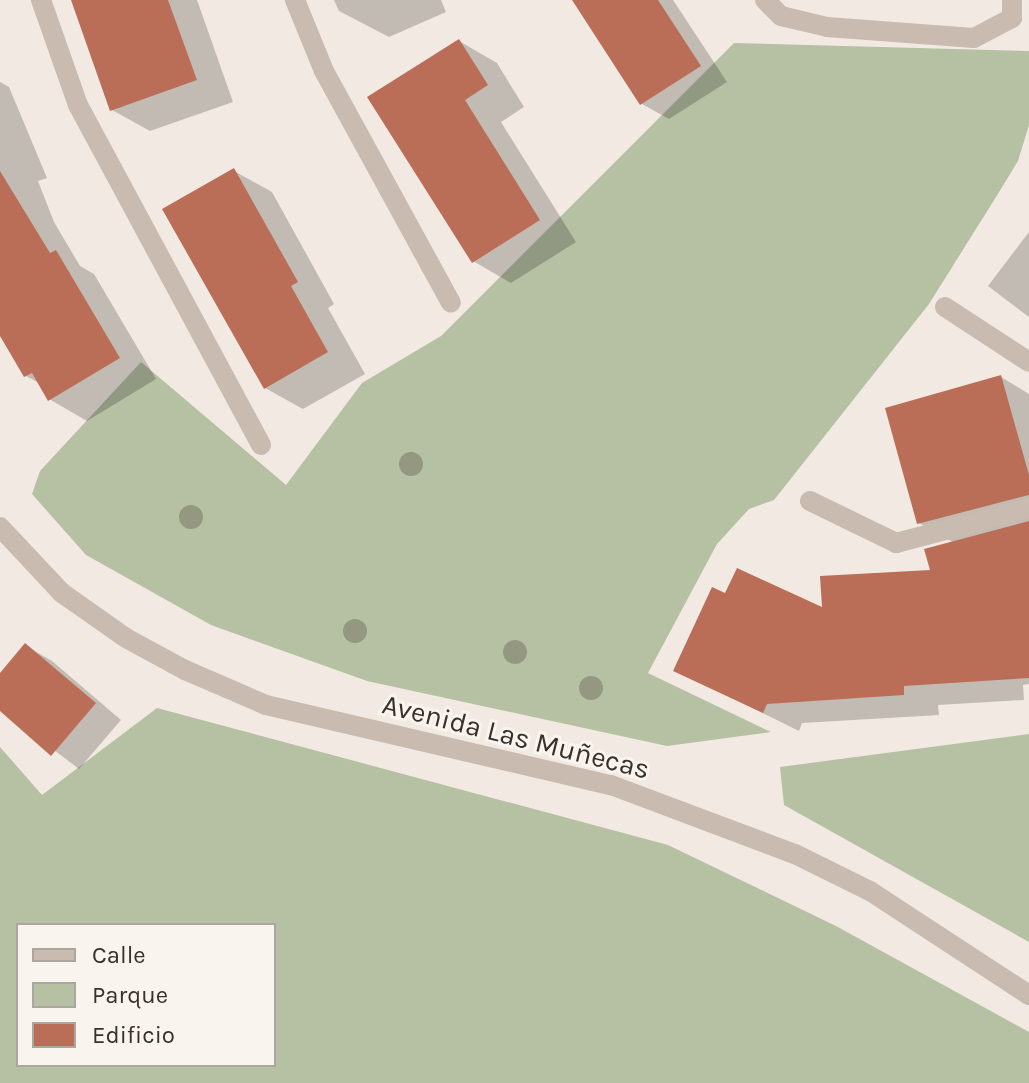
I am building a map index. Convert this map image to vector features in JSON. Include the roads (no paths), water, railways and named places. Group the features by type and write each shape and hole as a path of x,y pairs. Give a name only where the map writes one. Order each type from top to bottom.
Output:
{"street":[{"path":"41,0 78,105 261,445"},
{"path":"295,0 324,71 451,303"},
{"path":"765,0 781,16 827,27 974,38 1012,18 1012,0"},
{"path":"945,307 1029,362"},
{"path":"810,501 896,543 1029,508"},
{"name":"Avenida Las Muñecas","path":"0,527 62,593 126,638 185,670 266,705 611,785 781,849 870,891 1029,995"}]}
